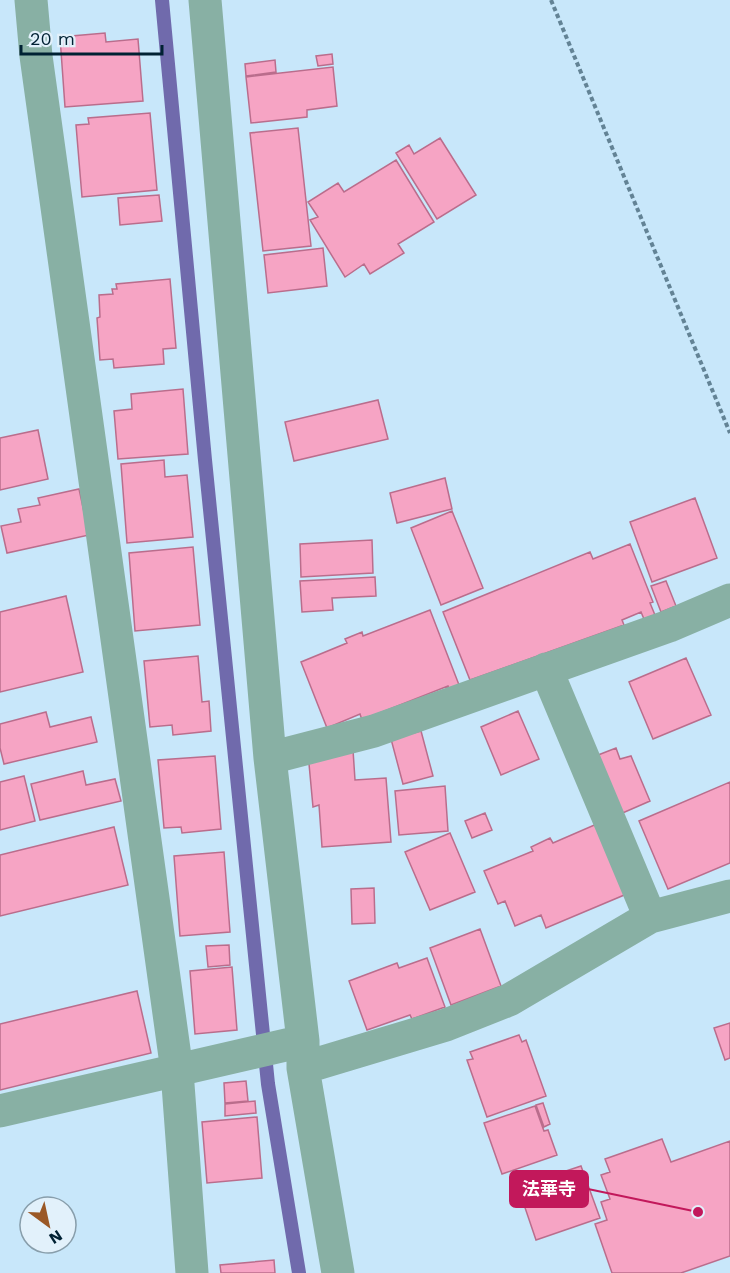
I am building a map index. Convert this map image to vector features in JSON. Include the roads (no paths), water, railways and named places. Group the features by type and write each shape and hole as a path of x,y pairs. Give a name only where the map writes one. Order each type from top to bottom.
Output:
{"street":[{"path":"31,0 36,56 177,1071 192,1273"},
{"path":"205,0 297,1051 338,1273"},
{"path":"270,758 374,731 669,626 730,600"},
{"path":"546,669 650,917"},
{"path":"0,1111 244,1054 297,1051 446,1025 509,1000 650,917 730,896"}],"waterway":[{"path":"162,0 205,460 268,1084 299,1273"}],"place":[{"name":"法華寺","path":"698,1212"}]}
